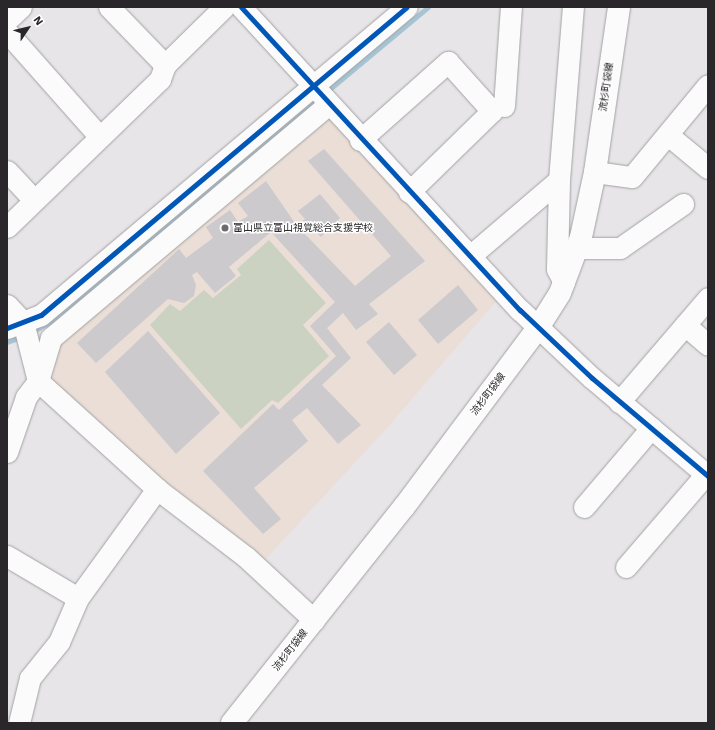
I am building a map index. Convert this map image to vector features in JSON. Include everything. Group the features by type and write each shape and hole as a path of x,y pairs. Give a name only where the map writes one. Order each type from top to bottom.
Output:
{"main road":[{"name":"流杉町袋線","path":"232,723 314,620 538,328 564,282 576,248 595,172 619,7"}],"street":[{"path":"7,20 21,7"},
{"path":"109,7 165,66"},
{"path":"7,227 160,79 165,66 224,7"},
{"path":"241,7 360,140 538,328 619,402 707,475 626,567"},
{"path":"504,106 511,7"},
{"path":"564,282 557,269 559,180 573,7"},
{"path":"15,325 41,315 313,86 395,11"},
{"path":"7,32 100,136"},
{"path":"360,140 448,62 492,111 409,192"},
{"path":"595,172 632,177 708,85"},
{"path":"7,452 26,397 38,381 51,338 328,105"},
{"path":"668,135 708,168"},
{"path":"7,171 34,200"},
{"path":"470,256 559,180"},
{"path":"576,248 620,248 683,204"},
{"path":"619,402 708,298"},
{"path":"7,305 38,381 156,489 246,558 314,620"},
{"path":"685,325 708,345"},
{"path":"584,507 652,428"},
{"path":"19,723 30,678 59,642 78,598 156,489"},
{"path":"7,556 78,598"}],"shaded area":[{"path":"325,115 498,299 387,428 262,563 51,385 59,339"}],"green space":[{"path":"269,240 326,303 303,325 329,356 278,403 272,400 241,429 150,325 170,304 180,311 204,290 213,298 241,275 237,269"}],"building":[{"path":"324,149 425,261 369,304 378,314 356,330 343,313 327,328 351,358 322,385 361,425 338,444 307,408 292,420 308,441 254,488 281,519 263,534 203,471 273,404 279,410 336,356 310,326 335,302 271,232 229,267 236,276 215,293 197,272 192,275 196,285 194,296 184,303 168,299 96,363 77,343 179,249 186,258 213,238 206,227 230,210 238,222 248,216 238,203 266,181 297,226 305,219 298,211 320,194 340,218 321,237 312,228 304,233 355,286 391,256 308,161"},
{"path":"458,285 478,310 438,344 418,320"},
{"path":"389,322 417,355 394,375 366,342"},
{"path":"148,331 220,413 176,454 105,372"}],"waterway":[{"path":"326,92 428,7"},
{"path":"30,333 60,316 319,99"},
{"path":"7,342 21,337"}],"cycle path":[{"path":"241,7 520,310 592,378 708,476"},
{"path":"7,328 41,315 407,7"}],"place":[{"name":"富山県立富山視覚総合支援学校","path":"225,228"}]}
